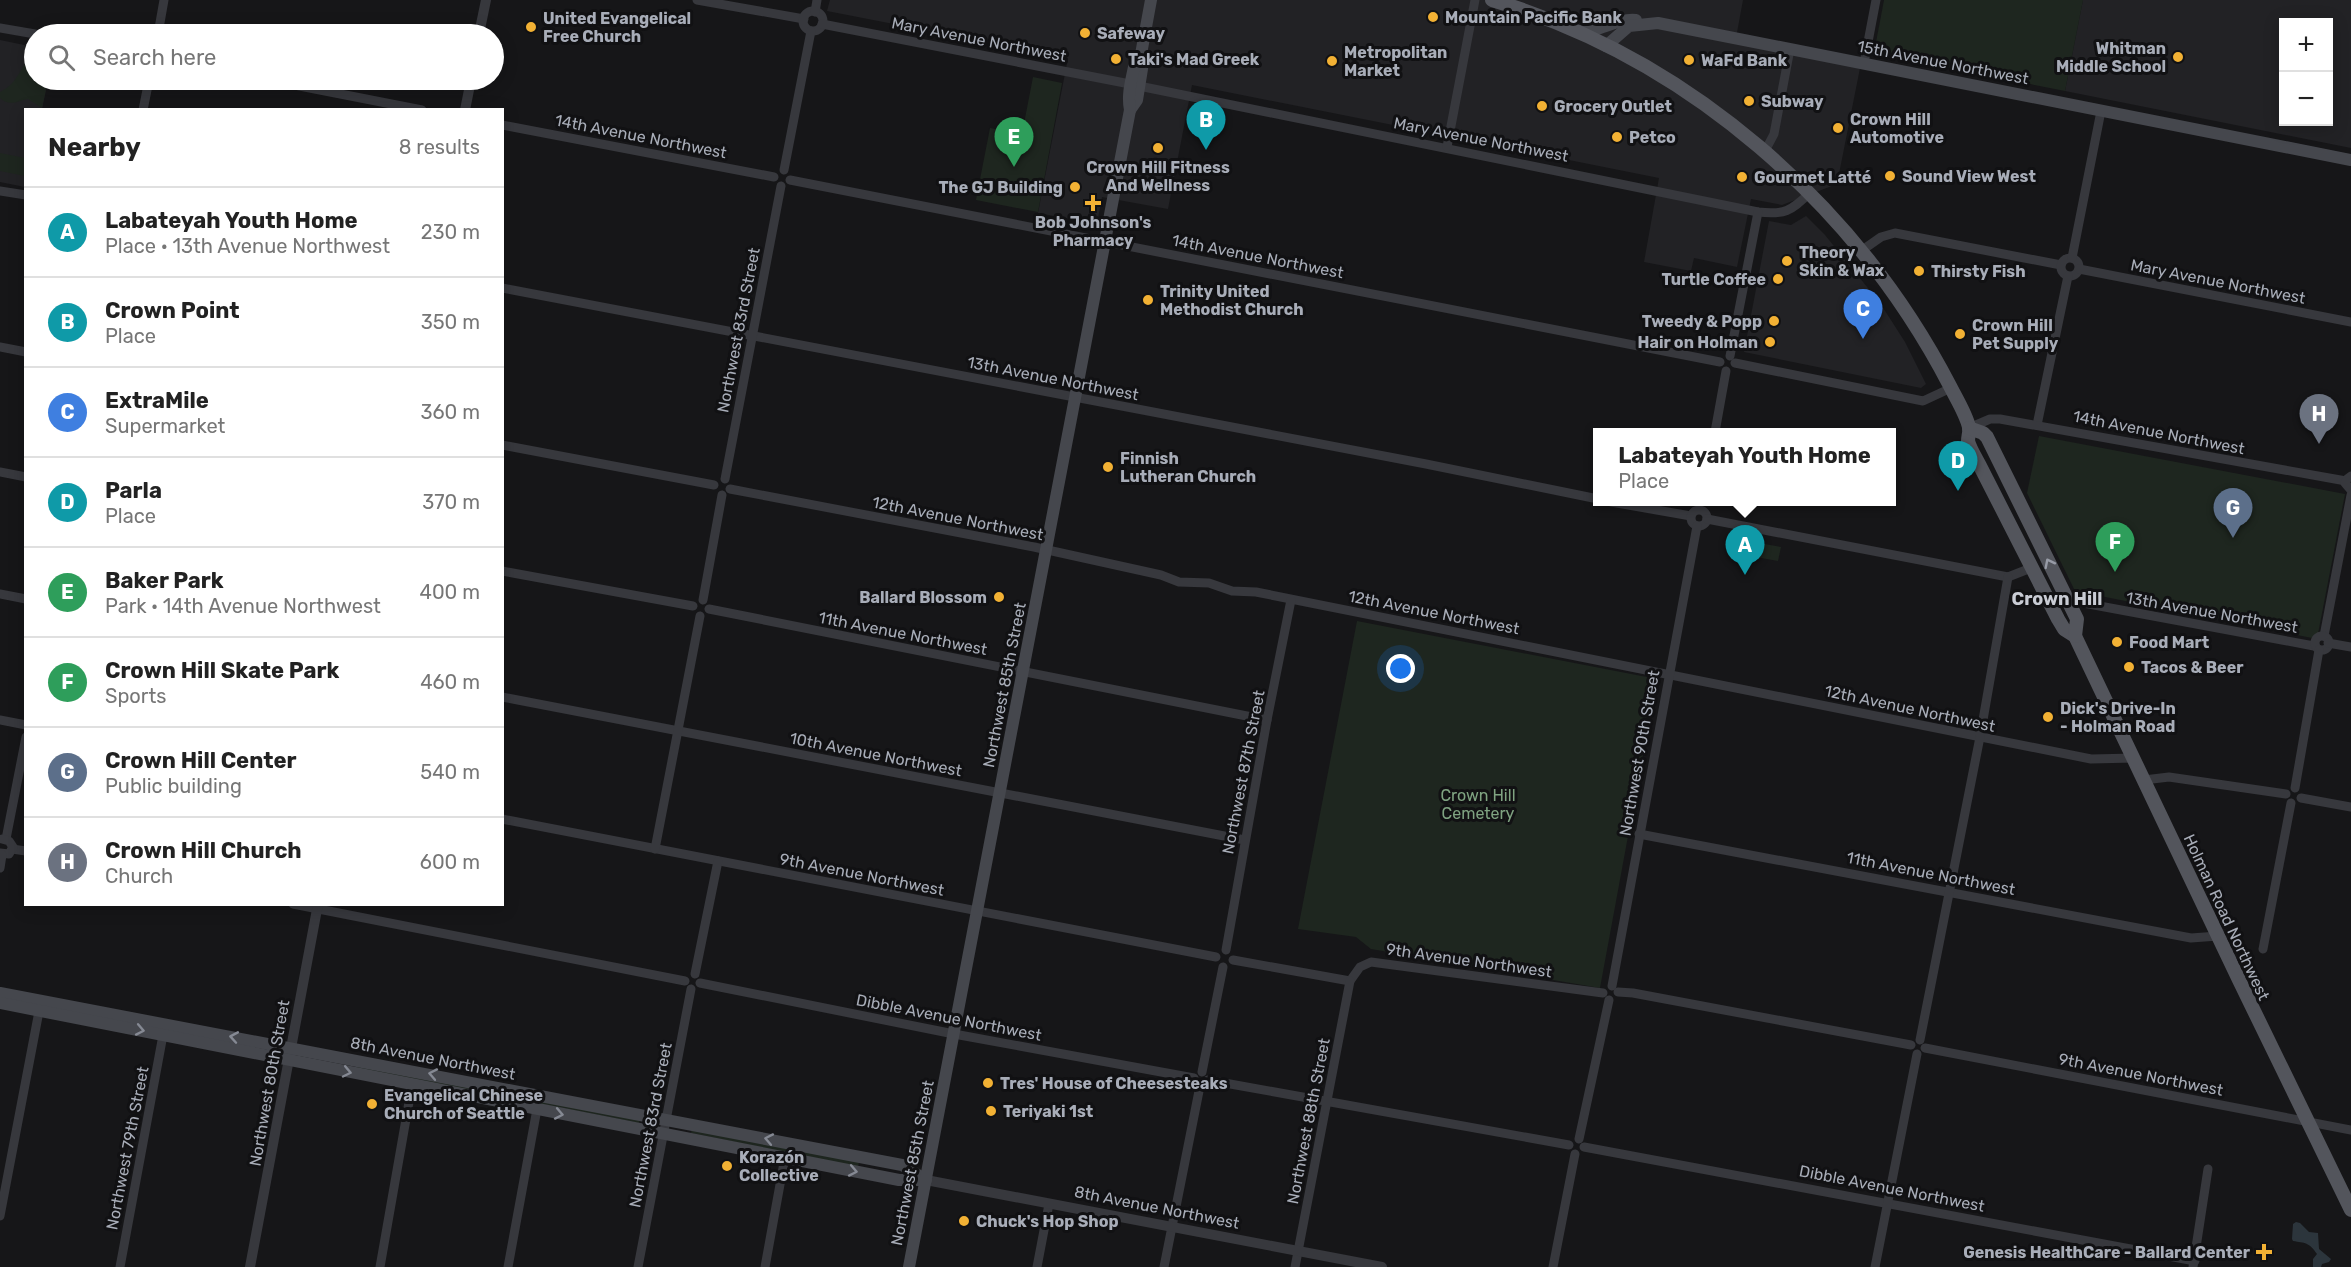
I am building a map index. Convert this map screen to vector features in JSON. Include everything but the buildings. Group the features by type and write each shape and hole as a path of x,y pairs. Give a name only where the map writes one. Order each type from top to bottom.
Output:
{"main road":[{"name":"Northwest 85th Street","path":"909,1267 1130,110 1137,100 1134,67 1139,65 1151,0"},
{"path":"1492,0 1574,31 1591,32 1629,19 1658,23"},
{"name":"15th Avenue Northwest","path":"1606,46 1629,26 1658,23 2351,160"},
{"name":"Holman Road Northwest","path":"1574,31 1606,46 1679,88 1765,151 1810,193 1861,251 1914,324 1951,388 1969,428 1968,441 2031,568 2061,625 2075,636 2351,1210"},
{"name":"Holman Road Northwest","path":"1969,428 1987,437 2077,619 2075,636"},
{"name":"8th Avenue Northwest","path":"0,993 164,1035 290,1061 899,1180 926,1180"},
{"name":"8th Avenue Northwest","path":"0,1003 40,1005 292,1047 902,1165 926,1180"}],"street":[{"path":"160,24 164,0"},
{"path":"481,24 486,0"},
{"path":"697,0 804,20"},
{"path":"815,12 817,0"},
{"path":"1447,147 1475,0"},
{"path":"1864,63 1876,0"},
{"path":"815,12 821,16 822,24 817,30 811,31 806,27 804,20 807,13 815,12"},
{"name":"Mary Avenue Northwest","path":"822,24 1447,147 1758,212 1784,213 1791,210 1810,193"},
{"path":"0,28 24,32"},
{"path":"784,170 811,31"},
{"path":"1765,151 1774,134 1791,49"},
{"path":"143,108 147,90"},
{"path":"320,90 412,108"},
{"path":"465,108 469,90"},
{"path":"2072,258 2101,111"},
{"name":"14th Avenue Northwest","path":"504,125 774,177"},
{"path":"784,170 789,173 790,180 788,184 781,186 776,183 774,177 777,171 784,170"},
{"name":"14th Avenue Northwest","path":"790,180 1720,362"},
{"name":"Northwest 83rd Street","path":"725,479 781,186"},
{"path":"0,191 24,195"},
{"path":"1726,371 1733,369 1732,359 1758,212"},
{"path":"1861,251 1881,237 1895,233 2061,265"},
{"path":"2072,258 2078,261 2079,268 2074,275 2068,276 2062,272 2061,265 2065,259 2072,258"},
{"name":"Mary Avenue Northwest","path":"2079,268 2351,322"},
{"path":"2037,425 2068,276"},
{"name":"13th Avenue Northwest","path":"504,288 1593,498"},
{"path":"0,346 24,352"},
{"path":"1726,371 1721,367 1720,362 1724,357 1923,400 1951,388"},
{"path":"1716,428 1726,371"},
{"name":"14th Avenue Northwest","path":"1969,428 1994,418 2349,482"},
{"path":"504,445 714,485"},
{"path":"0,472 24,477"},
{"path":"703,600 729,483 725,479 717,480 714,485 716,493 726,492"},
{"name":"12th Avenue Northwest","path":"726,492 1046,550 1161,575 1179,582 1209,583 1232,591 1256,592 2091,759 2134,758"},
{"path":"2295,788 2317,648 2326,648 2351,495"},
{"path":"1638,506 1691,516"},
{"path":"1700,506 1691,516 1691,522 1697,526 1703,525 1707,519 1702,506"},
{"path":"1707,519 2008,577 2031,568"},
{"name":"Northwest 90th Street","path":"1615,989 1639,834 1697,526"},
{"path":"504,571 693,606"},
{"path":"1875,1267 1980,737 2008,577"},
{"path":"0,594 24,599"},
{"path":"703,600 709,604 709,609 706,614 700,616 695,613 693,606 696,601 703,600"},
{"name":"Northwest 87th Street","path":"1226,950 1291,600"},
{"name":"13th Avenue Northwest","path":"2070,605 2078,603 2317,648"},
{"name":"11th Avenue Northwest","path":"709,609 1267,720"},
{"path":"655,849 700,616"},
{"path":"2326,639 2351,647"},
{"name":"10th Avenue Northwest","path":"504,697 1245,840"},
{"path":"0,720 24,725"},
{"path":"0,868 1,854 9,854 12,849 11,843 3,840 24,746"},
{"path":"2144,780 2169,777 2286,794"},
{"path":"2295,788 2300,792 2301,798 2297,803 2291,803 2287,800 2286,794 2289,789 2295,788"},
{"path":"2301,798 2351,807"},
{"path":"2263,949 2291,803"},
{"name":"9th Avenue Northwest","path":"504,819 1216,957"},
{"name":"11th Avenue Northwest","path":"1639,834 2191,938 2218,936"},
{"path":"12,849 24,851"},
{"path":"317,907 697,988 718,861"},
{"name":"Northwest 80th Street","path":"250,1267 317,907"},
{"path":"1226,950 1231,953 1233,960 1228,966 1223,966 1218,963 1216,957 1220,951 1226,950"},
{"path":"1233,960 1350,981"},
{"name":"9th Avenue Northwest","path":"1350,981 1360,966 1371,962 1606,997"},
{"path":"1164,1267 1223,966"},
{"name":"Dibble Avenue Northwest","path":"697,979 954,1034 1569,1145"},
{"name":"Northwest 88th Street","path":"1295,1267 1350,981"},
{"name":"Northwest 83rd Street","path":"638,1267 688,985"},
{"path":"1582,1143 1572,1140 1569,1145 1570,1151 1575,1154 1582,1152 1607,987 1615,989"},
{"name":"9th Avenue Northwest","path":"1615,989 2351,1131"},
{"path":"0,1216 40,1005"},
{"name":"Northwest 79th Street","path":"120,1267 164,1035"},
{"path":"380,1267 412,1085"},
{"path":"508,1267 537,1109"},
{"name":"Dibble Avenue Northwest","path":"1582,1143 2194,1264"},
{"path":"1553,1267 1575,1154"},
{"path":"765,1267 785,1157"},
{"path":"2194,1264 2208,1169"},
{"name":"8th Avenue Northwest","path":"926,1180 1382,1267"},
{"path":"1037,1267 1049,1204"}],"shaded area":[{"path":"830,0 1743,0 1736,38 1861,63 1837,184 1782,205 1751,199 1737,267 1694,258 1691,271 1644,262 1659,178 1192,85 1168,209 1102,197 1097,224 1038,213 1068,58 827,11"},
{"name":"Whitman Middle School","path":"2083,0 2351,0 2351,148 2065,91"},
{"path":"0,40 24,45 24,90 46,90 42,108 24,108 24,187 0,182"},
{"path":"1806,216 1825,235 1880,303 1905,342 1926,384 1921,388 1744,352 1769,221 1791,225"},
{"path":"2296,1222 2309,1232 2318,1233 2319,1249 2331,1259 2329,1262 2322,1264 2321,1267 2313,1267 2313,1259 2317,1254 2312,1247 2292,1239 2293,1224"}],"green space":[{"path":"1884,0 2083,0 2065,91 1874,53"},
{"path":"24,66 24,90 46,90 42,108 28,99 14,103 0,98 0,92 16,78"},
{"path":"1033,77 1062,83 1038,212 976,200 990,128 1022,134"},
{"path":"0,153 24,158 24,176 0,171"},
{"path":"2039,436 2345,494 2317,639 2075,591 2027,493"},
{"path":"1737,539 1781,547 1778,561 1734,553"},
{"name":"Crown Hill Cemetery","path":"1357,621 1657,679 1600,988 1371,949 1356,937 1298,929"},
{"path":"356,1064 640,1119 639,1123 356,1068"},
{"path":"692,1128 859,1162 858,1167 691,1133"}],"place":[{"name":"Mountain Pacific Bank","path":"1433,17"},
{"name":"United Evangelical Free Church","path":"531,27"},
{"name":"Safeway","path":"1085,33"},
{"name":"Whitman Middle School","path":"2178,57"},
{"name":"Taki's Mad Greek","path":"1116,59"},
{"name":"WaFd Bank","path":"1689,60"},
{"name":"Metropolitan Market","path":"1332,61"},
{"name":"Subway","path":"1749,101"},
{"name":"Grocery Outlet","path":"1542,106"},
{"name":"Crown Hill Automotive","path":"1838,128"},
{"name":"Petco","path":"1617,137"},
{"name":"Crown Hill Fitness And Wellness","path":"1158,148"},
{"name":"Crown Point","path":"1206,150"},
{"name":"Baker Park","path":"1014,167"},
{"name":"Sound View West","path":"1890,176"},
{"name":"Gourmet Latté","path":"1742,177"},
{"name":"The GJ Building","path":"1075,187"},
{"name":"Bob Johnson's Pharmacy","path":"1093,203"},
{"name":"Theory Skin & Wax","path":"1787,261"},
{"name":"Thirsty Fish","path":"1919,271"},
{"name":"Turtle Coffee","path":"1778,279"},
{"name":"Trinity United Methodist Church","path":"1148,300"},
{"name":"Tweedy & Popp","path":"1774,321"},
{"name":"Crown Hill Pet Supply","path":"1960,334"},
{"name":"ExtraMile","path":"1863,339"},
{"name":"Hair on Holman","path":"1770,342"},
{"name":"Crown Hill Church","path":"2319,444"},
{"name":"Finnish Lutheran Church","path":"1108,467"},
{"name":"Parla","path":"1958,491"},
{"name":"Crown Hill Center","path":"2233,538"},
{"name":"Crown Hill Skate Park","path":"2115,572"},
{"name":"Labateyah Youth Home","path":"1745,575"},
{"name":"Ballard Blossom","path":"999,597"},
{"name":"Food Mart","path":"2117,642"},
{"name":"Tacos & Beer","path":"2129,667"},
{"name":"Dick's Drive-In - Holman Road","path":"2048,717"},
{"name":"Tres' House of Cheesesteaks","path":"988,1083"},
{"name":"Evangelical Chinese Church of Seattle","path":"372,1104"},
{"name":"Teriyaki 1st","path":"991,1111"},
{"name":"Korazón Collective","path":"727,1166"},
{"name":"Chuck's Hop Shop","path":"964,1221"},
{"name":"Genesis HealthCare - Ballard Center","path":"2264,1252"}],"district":[{"name":"Crown Hill","path":"2057,599"}]}
